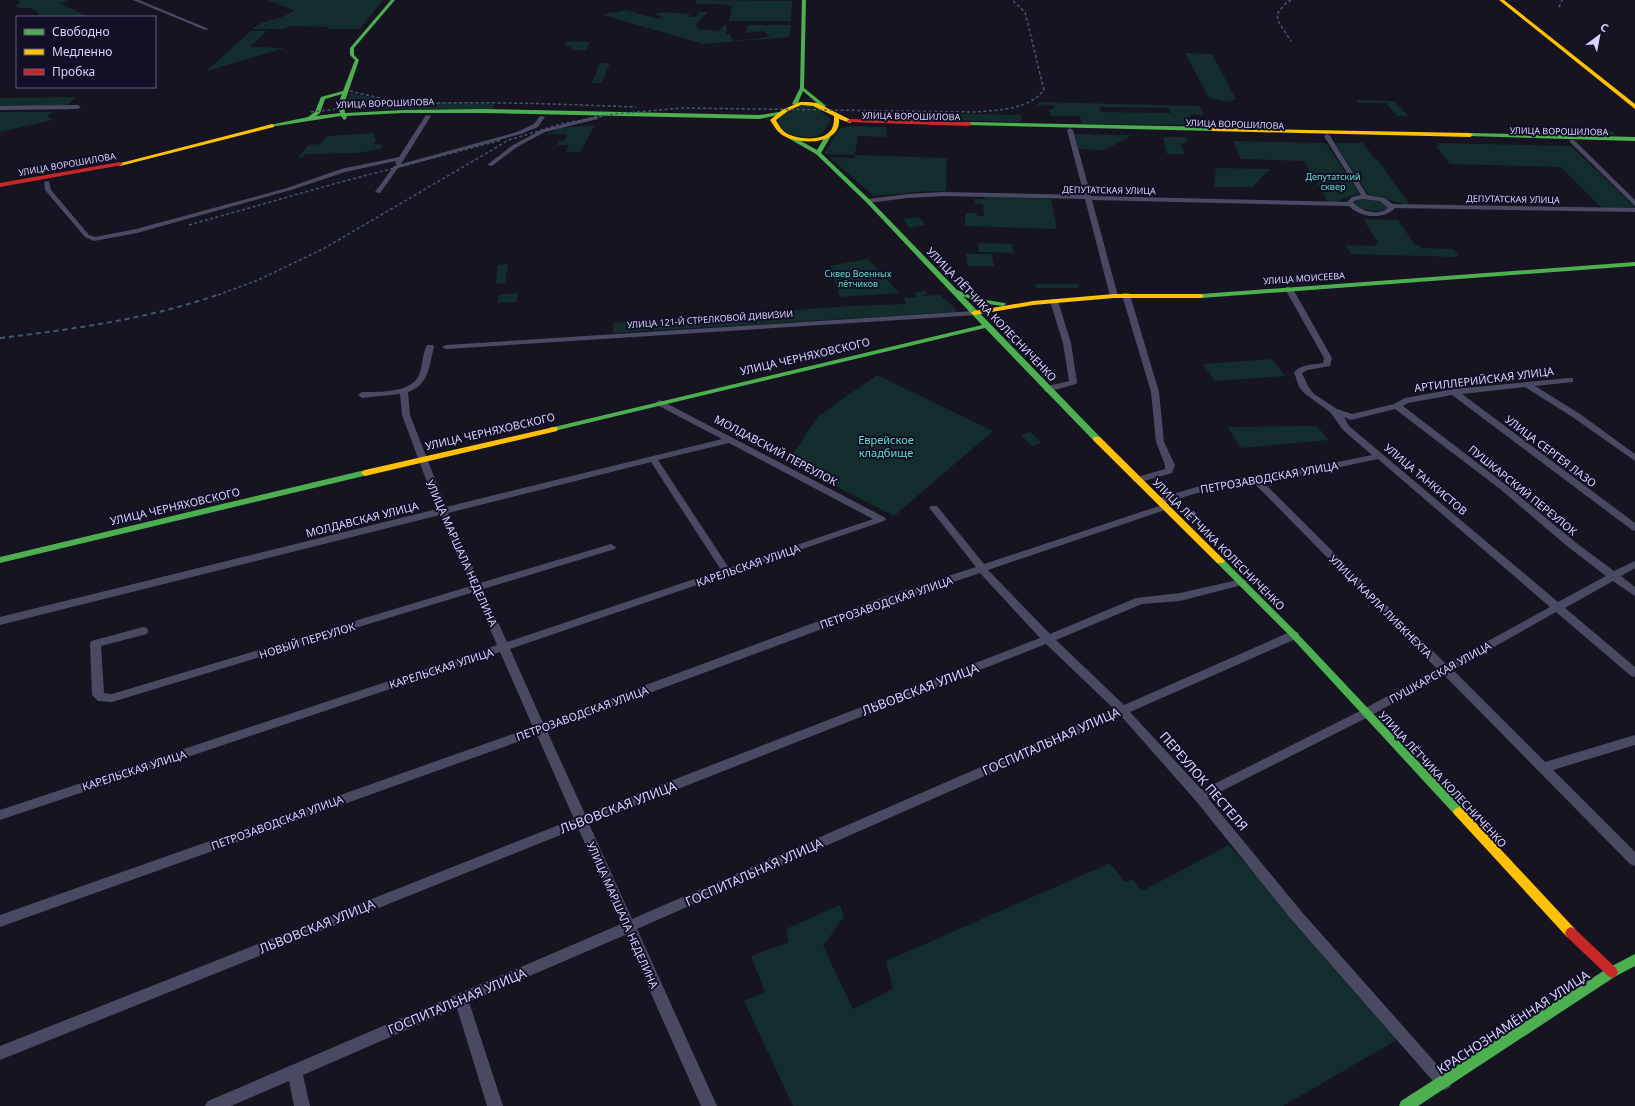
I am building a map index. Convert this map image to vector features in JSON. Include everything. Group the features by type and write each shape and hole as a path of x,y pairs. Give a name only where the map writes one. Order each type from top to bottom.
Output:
{"main road":[{"path":"343,116 340,104 357,60 352,55 352,48 393,0"},
{"path":"795,104 802,88 804,0"},
{"path":"1501,0 1635,107"},
{"path":"802,88 836,117 837,123 818,153"},
{"path":"310,118 317,113 323,98 344,92"},
{"name":"УЛИЦА ВОРОШИЛОВА","path":"0,184 55,177 129,163 310,118 398,112 572,112 760,117 779,114 795,104 811,102 823,106"},
{"path":"776,126 773,120 779,114"},
{"name":"УЛИЦА ВОРОШИЛОВА","path":"0,189 133,166 295,126 343,116 542,117 759,122 776,126 790,137 818,153"},
{"name":"УЛИЦА ВОРОШИЛОВА","path":"836,117 845,120 870,121 1281,133 1327,136 1635,142"},
{"name":"УЛИЦА ВОРОШИЛОВА","path":"834,128 856,125 1635,139"},
{"path":"790,137 812,140 828,136"},
{"name":"УЛИЦА ЛЁТЧИКА КОЛЕСНИЧЕНКО","path":"818,153 868,201 1047,389 1294,635 1579,942 1612,972"},
{"name":"УЛИЦА МОИСЕЕВА","path":"974,313 1033,303 1126,295 1197,296 1635,264"},
{"path":"950,287 969,298 979,301 1001,304 1033,303"},
{"name":"УЛИЦА ЧЕРНЯХОВСКОГО","path":"0,560 986,326"},
{"name":"КРАСНОЗНАМЁННАЯ УЛИЦА","path":"1406,1106 1444,1083 1612,972 1635,960"}],"street":[{"path":"135,0 207,29"},
{"path":"0,108 78,107"},
{"path":"378,192 396,167 428,116"},
{"path":"396,167 486,143 532,128 540,122 542,117"},
{"path":"490,165 528,138 543,131 596,118"},
{"path":"532,128 543,131"},
{"path":"1070,130 1114,296"},
{"path":"1327,136 1365,196"},
{"path":"1572,141 1635,204"},
{"path":"47,182 48,190 59,200 87,236 94,239 136,231 289,189 343,170 401,158"},
{"name":"ДЕПУТАТСКАЯ УЛИЦА","path":"868,201 908,196 943,194 1350,204"},
{"path":"1365,196 1384,200 1392,208 1387,212 1376,214 1358,210 1350,204 1351,200 1354,198 1365,196"},
{"name":"ДЕПУТАТСКАЯ УЛИЦА","path":"1391,206 1635,210"},
{"name":"УЛИЦА ТАНКИСТОВ","path":"1289,289 1328,358 1327,364 1321,367 1301,370 1298,372 1304,387 1317,401 1334,411 1346,428 1381,456 1556,607 1570,616 1635,673"},
{"path":"1126,295 1155,392 1160,442 1170,465 1169,471 1138,480"},
{"path":"1047,389 1073,382 1067,343 1054,301"},
{"name":"УЛИЦА 121-Й СТРЕЛКОВОЙ ДИВИЗИИ","path":"446,347 974,313"},
{"path":"362,395 404,391 413,388 420,381 430,347"},
{"name":"АРТИЛЛЕРИЙСКАЯ УЛИЦА","path":"1334,411 1351,417 1397,406 1405,401 1454,392 1570,380"},
{"path":"1526,384 1577,416 1635,458"},
{"name":"УЛИЦА МАРШАЛА НЕДЕЛИНА","path":"404,391 406,415 443,512 709,1106"},
{"name":"УЛИЦА СЕРГЕЯ ЛАЗО","path":"1454,392 1635,528"},
{"name":"МОЛДАВСКИЙ ПЕРЕУЛОК","path":"660,403 881,519"},
{"name":"ПУШКАРСКИЙ ПЕРЕУЛОК","path":"1397,406 1503,487 1612,576 1635,592"},
{"name":"МОЛДАВСКАЯ УЛИЦА","path":"0,621 729,440"},
{"name":"ПЕТРОЗАВОДСКАЯ УЛИЦА","path":"0,921 540,729 893,598 982,568 1207,487 1254,478 1274,478 1381,456"},
{"path":"653,459 727,572"},
{"name":"УЛИЦА КАРЛА ЛИБКНЕХТА","path":"1254,478 1635,860"},
{"name":"ПЕРЕУЛОК ПЕСТЕЛЯ","path":"934,508 982,568 1048,639 1122,710 1200,797 1296,915 1444,1083"},
{"name":"КАРЕЛЬСКАЯ УЛИЦА","path":"0,815 504,647 881,519"},
{"name":"НОВЫЙ ПЕРЕУЛОК","path":"143,631 95,644 98,695 102,698 112,698 477,589 611,547"},
{"name":"ПУШКАРСКАЯ УЛИЦА","path":"1200,797 1366,713 1635,564"},
{"name":"ЛЬВОВСКАЯ УЛИЦА","path":"0,1053 582,821 1048,639 1140,601 1180,598 1242,582"},
{"name":"ГОСПИТАЛЬНАЯ УЛИЦА","path":"213,1106 628,927 1294,635"},
{"path":"1542,768 1635,740"},
{"path":"461,999 495,1106"},
{"path":"295,1071 302,1106"}],"green space":[{"path":"16,0 70,0 59,3 85,15 40,16 38,12 30,8 18,8 16,5 21,2"},
{"path":"267,0 383,0 360,29 328,29 329,27 289,26 285,29 252,29 257,25 289,14 294,10"},
{"path":"696,0 792,1 791,21 729,21 732,6 722,4 695,4"},
{"path":"625,10 659,19 662,17 653,14 663,12 689,14 690,17 695,17 699,12 708,12 696,24 699,29 719,31 724,25 727,25 726,34 730,34 733,41 770,37 764,31 746,33 748,25 791,25 790,37 703,44 603,15"},
{"path":"251,31 267,31 250,47 285,48 206,71"},
{"path":"567,41 590,42 586,50 571,50 572,46 564,46"},
{"path":"1185,53 1212,54 1236,99 1227,102 1209,98"},
{"path":"600,63 610,63 602,83 592,83"},
{"path":"350,93 392,101 493,103 494,109 361,109 348,104 346,101"},
{"path":"76,97 66,106 0,107 0,98"},
{"path":"1356,100 1394,101 1408,116 1397,116 1386,103 1359,103"},
{"path":"1039,102 1200,106 1204,115 1190,114 1192,119 1209,118 1212,125 1082,124 1080,116 1051,116 1049,109 1054,109 1053,105 1037,106","holes":["1099,107 1169,108 1171,113 1101,112"]},
{"path":"803,105 816,107 831,120 822,134 817,136 802,137 788,133 782,129 778,118 797,106"},
{"path":"0,112 54,112 47,116 53,120 0,132"},
{"path":"890,112 1021,115 1022,122 890,118"},
{"path":"595,125 580,152 566,152 569,145 557,145 559,141 564,141 567,134 546,134 561,128"},
{"path":"849,126 887,127 886,137 858,136 855,155 824,154 839,129"},
{"path":"1588,129 1607,129 1617,135 1582,135"},
{"path":"375,133 374,139 377,139 374,144 383,145 381,149 359,153 305,154 301,159 299,157 308,145 320,144 327,136"},
{"path":"1075,134 1133,135 1104,150 1078,149"},
{"path":"1163,137 1187,137 1186,142 1181,144 1185,154 1167,154"},
{"name":"Депутатский сквер","path":"1233,141 1326,143 1359,193 1335,202 1328,202 1304,161 1241,159"},
{"name":"Депутатский сквер","path":"1335,143 1363,143 1376,160 1378,160 1410,205 1368,194"},
{"path":"1437,143 1571,146 1635,207 1635,210 1603,209 1561,167 1450,164 1436,146 1440,146"},
{"path":"855,155 947,158 946,191 874,196 829,157 855,158"},
{"path":"1216,168 1270,169 1252,187 1214,187"},
{"path":"985,196 1051,199 1057,229 965,226 965,213 977,213 977,216 984,216 983,204 975,204 975,199 985,199"},
{"name":"Депутатский сквер","path":"1361,199 1374,199 1386,202 1389,208 1381,211 1373,211 1357,207 1354,201"},
{"path":"918,217 926,225 910,228 902,219"},
{"name":"Депутатский сквер","path":"1363,219 1398,220 1415,245 1419,245 1421,248 1454,249 1459,257 1351,254 1346,245 1377,246 1375,244 1379,244"},
{"path":"978,243 1012,244 1013,253 979,252"},
{"path":"966,254 992,254 994,266 967,266"},
{"name":"Сквер Военных лётчиков","path":"868,259 899,293 840,297 830,266"},
{"path":"508,264 505,283 496,284 498,265"},
{"path":"1035,284 1078,284 1079,288 1036,288"},
{"path":"925,291 928,294 919,296 940,295 956,309 956,312 613,333 613,323 851,306 906,304 904,298 917,297 915,293"},
{"path":"518,293 517,302 498,303 498,295"},
{"path":"1272,359 1285,376 1215,381 1203,364"},
{"name":"Еврейское кладбище","path":"877,375 993,431 894,516 786,461 800,445 805,435 820,415"},
{"path":"1317,426 1329,440 1241,448 1227,427"},
{"path":"1030,432 1042,443 1032,446 1021,435"},
{"path":"1229,845 1400,1038 1283,1106 793,1106 744,1001 765,992 751,956 789,942 786,929 840,905 844,917 823,946 853,1009 893,989 886,961 1110,863 1125,882 1133,879 1142,891"}],"railway":[{"path":"218,295 258,280 323,249 509,140 561,124 614,114 682,108 975,112 1012,108 1030,102 1044,90 1025,12 1012,0"},
{"path":"1291,0 1286,3 1277,14 1278,21 1291,41"},
{"path":"1559,7 1562,0"},
{"path":"350,91 388,100"},
{"path":"311,112 433,103 514,103 636,107"},
{"path":"189,225 337,183 502,140"},
{"path":"0,338 84,327 139,317 193,303 220,294"}],"traffic: fast":[{"path":"344,118 341,104 357,60 352,55 352,48 393,0"},
{"path":"795,104 802,88 804,0"},
{"path":"802,88 823,106"},
{"path":"310,118 317,113 323,98 344,92"},
{"path":"272,126 324,116 403,111 517,111 760,117 779,114"},
{"path":"969,124 1213,129"},
{"path":"1470,135 1635,139"},
{"path":"818,153 828,136"},
{"path":"790,137 818,153 868,201 1047,389 1097,439"},
{"path":"1201,296 1635,264"},
{"path":"958,292 979,301 1003,304"},
{"path":"554,429 986,326"},
{"path":"0,560 365,473"},
{"path":"1220,561 1294,635 1459,812"},
{"path":"1406,1106 1612,972 1635,960"}],"traffic: slow":[{"path":"1501,0 1635,107"},
{"path":"836,117 836,125 833,132 828,136 814,140 793,138 788,136 779,129 773,120 779,114 791,107 808,103 821,107 850,121"},
{"path":"120,164 272,126"},
{"path":"1213,129 1470,135"},
{"path":"974,313 1033,303 1114,296 1201,296"},
{"path":"365,473 554,429"},
{"path":"1097,439 1220,561"},
{"path":"1459,812 1571,933"}],"traffic: jam":[{"path":"850,121 969,124"},
{"path":"0,185 120,164"},
{"path":"1571,933 1612,972"}]}
